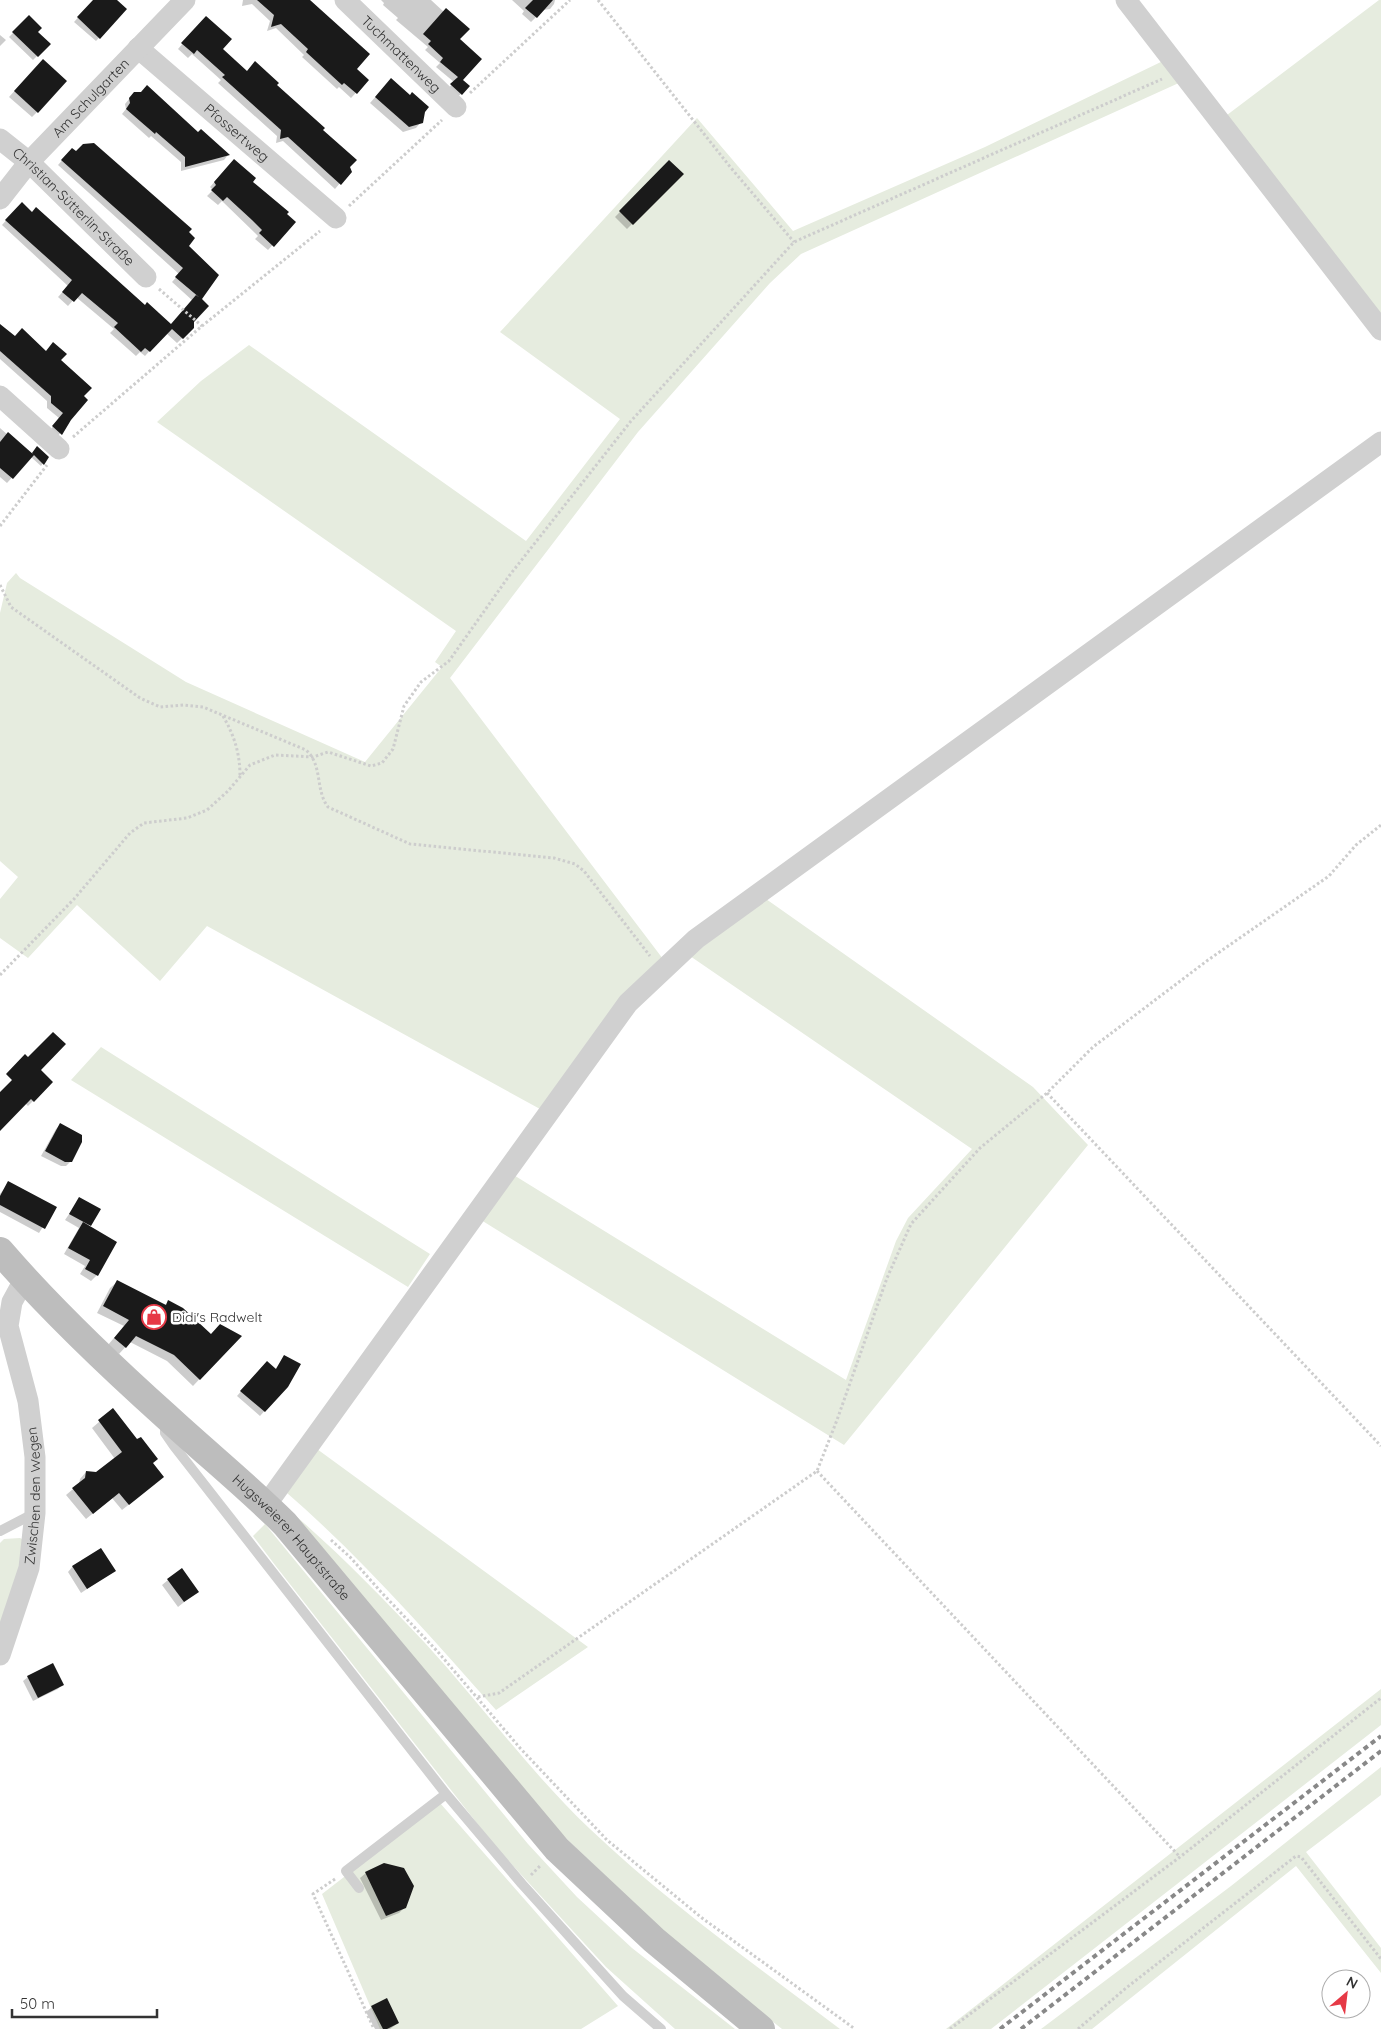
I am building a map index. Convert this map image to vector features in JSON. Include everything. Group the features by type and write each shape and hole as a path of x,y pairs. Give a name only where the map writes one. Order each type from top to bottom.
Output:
{"street":[{"name":"Am Schulgarten","path":"0,199 29,162 185,0"},
{"name":"Tuchmattenweg","path":"345,0 456,107"},
{"path":"1126,0 1381,330"},
{"name":"Pfossertweg","path":"138,48 336,218"},
{"name":"Christian-Sütterlin-Straße","path":"0,139 29,162 146,277"},
{"path":"0,396 59,449"},
{"path":"266,1505 628,1003 661,970 696,939 1381,442"},
{"name":"Hugsweierer Hauptstraße","path":"0,1251 24,1280 166,1416 286,1524 557,1849 654,1940 761,2029"},
{"name":"Zwischen den Wegen","path":"0,1655 29,1568 35,1513 35,1457 28,1401 8,1326 12,1302 24,1280"}],"lane":[{"path":"166,1416 165,1433 174,1446 446,1794 522,1884 623,1996 661,2029"},
{"path":"0,1530 35,1513"},
{"path":"359,1888 346,1871 446,1794"}],"path":[{"path":"0,526 59,449 202,326 336,218 570,0"},
{"path":"598,0 731,168 794,242"},
{"path":"0,975 74,899 130,833 144,822 188,818 207,810 228,791 250,766 275,755 313,757 328,752 371,766 382,763 394,749 404,706 421,682 449,661 509,576 631,421 794,242 1181,70"},
{"path":"146,277 202,326"},
{"path":"0,586 11,607 140,698 160,707 184,705 203,707 286,740 306,750 313,757 322,799 328,807 410,844 554,858 575,864 584,871 661,970"},
{"path":"223,715 237,746 240,776"},
{"path":"478,1697 499,1693 817,1471 887,1278 911,1224 980,1148 1047,1094 1101,1041 1208,960 1330,876 1356,844 1381,824"},
{"path":"1047,1094 1381,1446"},
{"path":"817,1471 1180,1857"},
{"path":"330,1539 350,1557 478,1697 520,1748 607,1840 702,1918 855,2029"},
{"path":"950,2029 1180,1857 1381,1698"},
{"path":"1078,2029 1126,1988 1296,1856 1301,1857 1381,1959"},
{"path":"346,1871 313,1894 374,2029"}],"shaded area":[{"path":"1381,0 1381,317 1227,115"},
{"path":"1165,60 1181,82 801,254 770,283 638,432 450,678 663,959 540,1109 207,926 160,981 77,905 28,958 0,938 0,899 18,877 0,861 0,613 7,583 16,573 20,578 186,682 365,762 442,667 435,662 456,631 157,422 201,381 249,345 526,541 620,419 500,332 697,118 793,231 985,147"},
{"path":"766,899 1033,1087 1088,1145 844,1445 481,1220 512,1174 846,1380 896,1241 908,1218 972,1149 690,956"},
{"path":"101,1047 430,1254 408,1287 71,1080"},
{"path":"317,1449 588,1647 496,1710 369,1571 287,1493"},
{"path":"289,1510 342,1558 409,1626 446,1666 526,1761 590,1829 619,1856 681,1907 840,2029 782,2029 685,1952 547,1820"},
{"path":"265,1524 528,1844 577,1897 632,1948 735,2029 675,2029 606,1967 494,1845 275,1565 253,1536"},
{"path":"20,1538 26,1541 0,1639 0,1543 4,1539"},
{"path":"1381,1689 1381,1725 991,2029 946,2029"},
{"path":"1381,1767 1381,1795 1306,1852 1381,1948 1381,1973 1296,1866 1092,2029 1041,2029 1231,1886"},
{"path":"440,1803 618,2006 581,2029 380,2029 322,1894"}],"building":[{"path":"93,0 117,0 127,9 100,39 77,17"},
{"path":"257,0 310,0 370,54 357,69 369,80 357,94 344,83 342,85 306,52 308,49 281,24 271,27 274,15"},
{"path":"533,0 553,0 537,18 525,8"},
{"path":"446,8 470,29 460,39 482,59 463,80 470,86 462,95 450,84 458,77 440,62 443,58 428,44 431,41 423,34"},
{"path":"29,15 42,28 38,32 51,44 38,57 12,32"},
{"path":"206,16 232,39 223,49 247,71 255,61 279,83 277,85 325,128 323,130 357,160 350,167 352,172 341,185 288,137 280,139 281,130 222,77 225,75 197,50 194,54 181,43"},
{"path":"43,59 67,81 38,113 14,91"},
{"path":"391,78 410,95 412,92 429,107 425,112 423,123 409,127 375,97"},
{"path":"147,85 198,132 201,129 230,155 185,167 185,157 126,109 130,103 129,98 134,92 141,92"},
{"path":"94,143 192,229 189,232 195,238 189,246 219,275 202,299 209,306 194,322 194,328 183,339 172,329 150,352 145,348 141,352 114,327 118,323 82,293 74,302 62,292 72,280 5,220 22,202 32,212 36,207 145,305 147,302 171,324 196,295 200,298 175,277 183,268 61,160 72,148 76,151 83,144"},
{"path":"234,159 256,178 253,182 289,212 287,214 296,222 274,247 259,233 262,230 227,197 223,201 211,190 216,185 214,182"},
{"path":"669,160 684,174 633,225 619,211"},
{"path":"0,324 15,336 22,328 46,351 53,342 67,354 61,360 92,388 84,396 88,400 71,420 62,435 52,426 63,413 51,403 51,396 0,351"},
{"path":"8,432 34,455 13,479 0,468 0,442"},
{"path":"37,446 49,457 44,465 32,453"},
{"path":"53,1032 66,1044 41,1070 53,1082 34,1102 31,1099 0,1131 0,1092 12,1080 6,1074 25,1054 28,1057"},
{"path":"60,1123 82,1135 82,1142 72,1162 65,1162 45,1151"},
{"path":"8,1181 57,1207 45,1229 0,1205 0,1196"},
{"path":"79,1197 101,1209 91,1226 69,1214"},
{"path":"83,1222 117,1242 98,1276 85,1269 90,1260 68,1248"},
{"path":"117,1280 166,1305 168,1300 183,1308 211,1334 220,1324 242,1336 200,1380 174,1355 136,1336 126,1348 114,1338 129,1320 103,1306"},
{"path":"284,1355 301,1364 288,1387 265,1412 240,1391 267,1361 276,1369"},
{"path":"113,1408 137,1439 141,1437 158,1459 153,1463 164,1477 129,1505 119,1493 93,1514 72,1488 85,1478 86,1471 96,1472 122,1452 98,1420"},
{"path":"101,1548 116,1571 87,1589 72,1566"},
{"path":"182,1568 199,1592 184,1602 167,1579"},
{"path":"53,1663 64,1685 38,1698 27,1676"},
{"path":"384,1863 404,1868 414,1886 406,1908 386,1916 365,1872"},
{"path":"387,1998 399,2023 383,2029 371,2006"}],"railway":[{"path":"1000,2029 1381,1736"},
{"path":"1021,2029 1381,1751"}],"place":[{"name":"Didi's Radwelt","path":"154,1317"}]}
